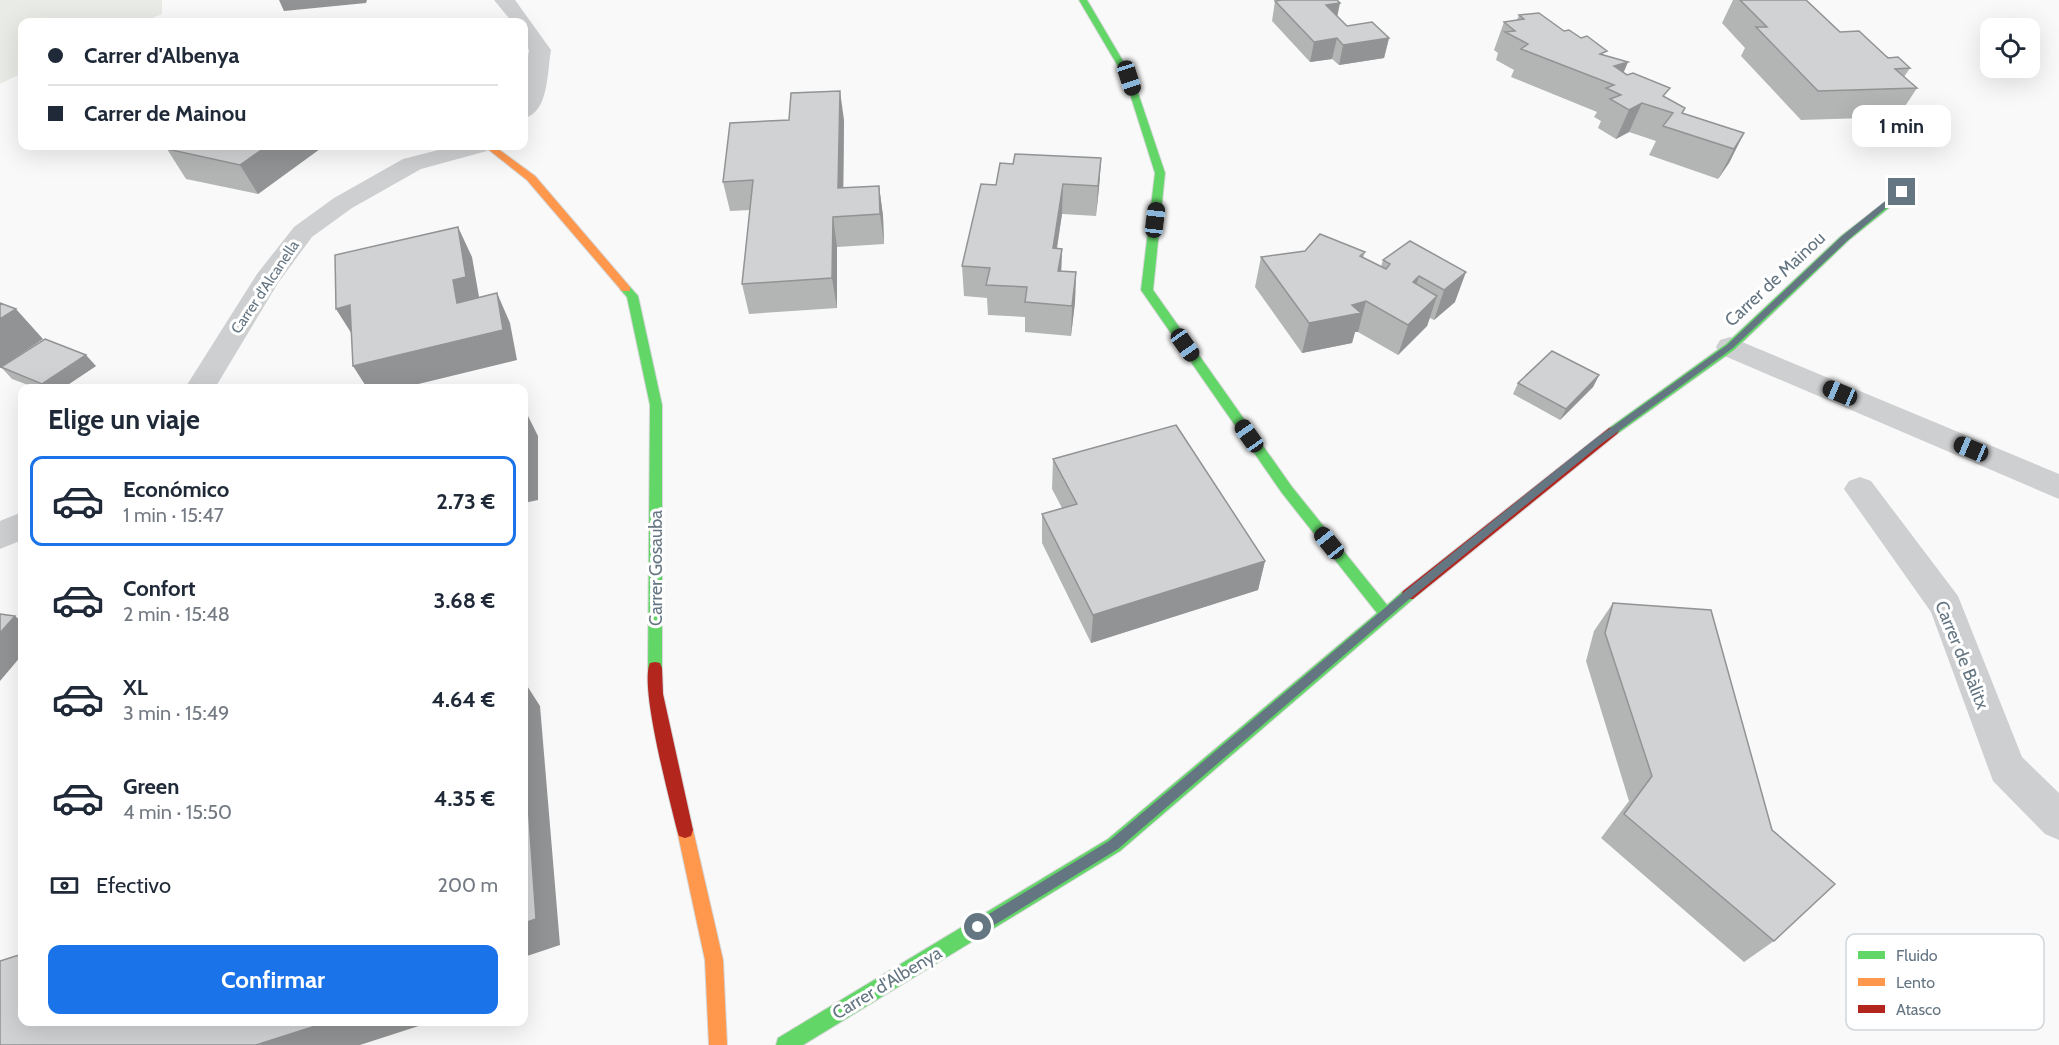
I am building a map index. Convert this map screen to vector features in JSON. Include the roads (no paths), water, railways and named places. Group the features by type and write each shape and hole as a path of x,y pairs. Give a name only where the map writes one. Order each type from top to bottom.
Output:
{"street":[{"path":"504,0 518,18"},
{"path":"1083,0 1129,78 1160,173 1147,290 1287,490 1385,613"},
{"path":"528,32 540,50 528,107"},
{"name":"Carrer d'Alcanella","path":"202,384 267,280 303,232 343,203 412,164 464,150"},
{"name":"Carrer Gosauba","path":"493,150 531,178 632,296 656,405 655,694 714,960 717,1045"},
{"name":"Carrer de Mainou","path":"1730,346 1845,238 1902,192"},
{"path":"1730,346 2059,487"},
{"name":"Carrer d'Albenya","path":"784,1045 1114,845 1385,613 1598,442 1730,346"},
{"name":"Carrer de Bàlitx","path":"1860,489 1946,606 2007,768 2059,821"},
{"path":"0,536 18,527"}]}
